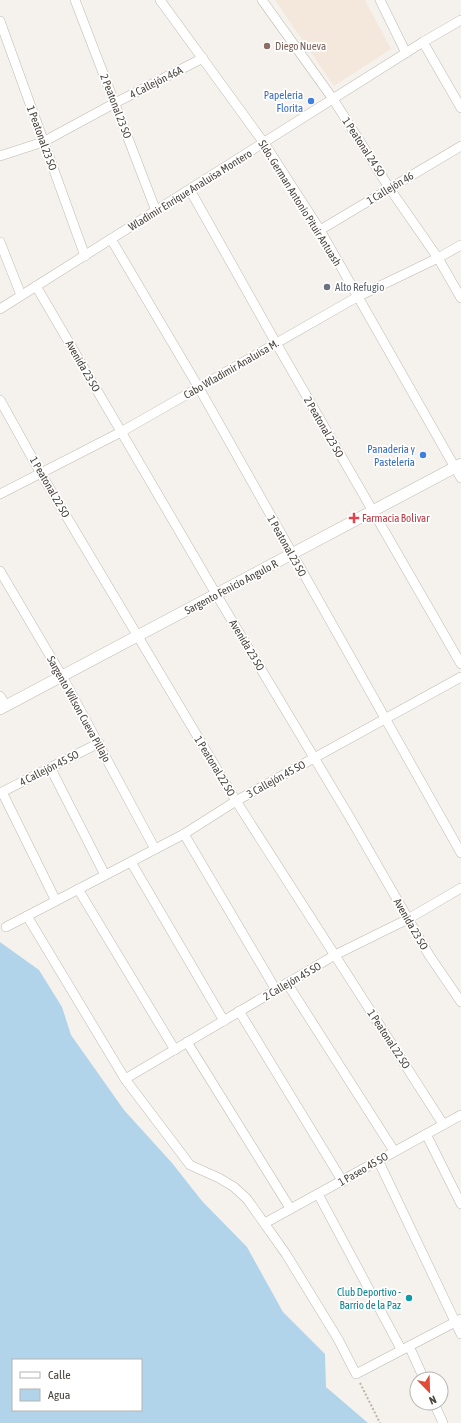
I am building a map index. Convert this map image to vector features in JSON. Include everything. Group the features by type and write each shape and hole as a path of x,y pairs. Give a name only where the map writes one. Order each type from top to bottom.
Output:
{"street":[{"name":"2 Peatonal 23 SO","path":"75,0 156,211"},
{"name":"Sldo. German Antonio Pituir Antuash","path":"160,0 264,144 320,230 356,297 458,466 461,478"},
{"name":"1 Peatonal 24 SO","path":"262,0 333,99 390,189 438,258 461,298"},
{"path":"380,0 406,53"},
{"name":"Wladimir Enrique Analuisa Montero","path":"0,309 264,144 423,42 461,20"},
{"name":"1 Peatonal 23 SO","path":"0,21 85,256"},
{"path":"423,42 461,108"},
{"name":"4 Callejón 46A","path":"0,156 43,142 203,58"},
{"name":"1 Callejón 46","path":"320,230 461,146"},
{"name":"2 Peatonal 23 SO","path":"190,190 372,512 461,664"},
{"name":"1 Peatonal 23 SO","path":"111,239 199,388 291,554 461,853"},
{"path":"0,242 22,295"},
{"name":"Cabo Wladimir Analuisa M.","path":"0,494 40,472 121,432 356,297 438,258 461,245"},
{"name":"Avenida 23 SO","path":"36,286 216,594 349,816 429,955 461,1002"},
{"name":"1 Peatonal 22 SO","path":"0,400 40,472 236,801 443,1124"},
{"name":"Sargento Fenicio Angulo R","path":"2,703 62,676 458,466"},
{"name":"Sargento Wilson Cueva Pillajo","path":"0,571 62,676 155,849"},
{"name":"3 Callejón 45 SO","path":"6,927 184,834 236,801 461,677"},
{"name":"4 Callejón 45 SO","path":"1,793 99,743"},
{"path":"50,767 105,875"},
{"path":"1,793 56,901"},
{"path":"184,834 276,990"},
{"path":"131,862 224,1021"},
{"name":"2 Callejón 45 SO","path":"125,1079 335,955 408,919 461,888"},
{"path":"78,889 175,1050"},
{"path":"27,916 125,1079 190,1165 234,1187 247,1199 286,1254 338,1339 356,1374 458,1321"},
{"path":"287,984 394,1151"},
{"path":"239,1011 343,1182"},
{"path":"187,1042 290,1208"},
{"name":"1 Paseo 45 SO","path":"264,1223 290,1208 343,1182 378,1160 461,1115"},
{"path":"426,1134 461,1204"},
{"path":"378,1160 458,1321 461,1334"},
{"path":"318,1194 419,1371"},
{"path":"438,1411 443,1423"}],"path":[{"path":"356,1374 380,1423"}],"shaded area":[{"path":"275,0 365,0 391,49 334,86"}],"water":[{"path":"0,942 39,970 62,1007 71,1035 124,1110 172,1163 202,1201 247,1247 283,1312 325,1354 326,1387 368,1423 0,1423"}],"place":[{"name":"Diego Nueva","path":"267,46"},
{"name":"Papelería Florita","path":"311,101"},
{"name":"Alto Refugio","path":"327,287"},
{"name":"Panadería y Pastelería","path":"423,455"},
{"name":"Farmacia Bolivar","path":"354,518"},
{"name":"Club Deportivo - Barrio de la Paz","path":"409,1298"}]}
